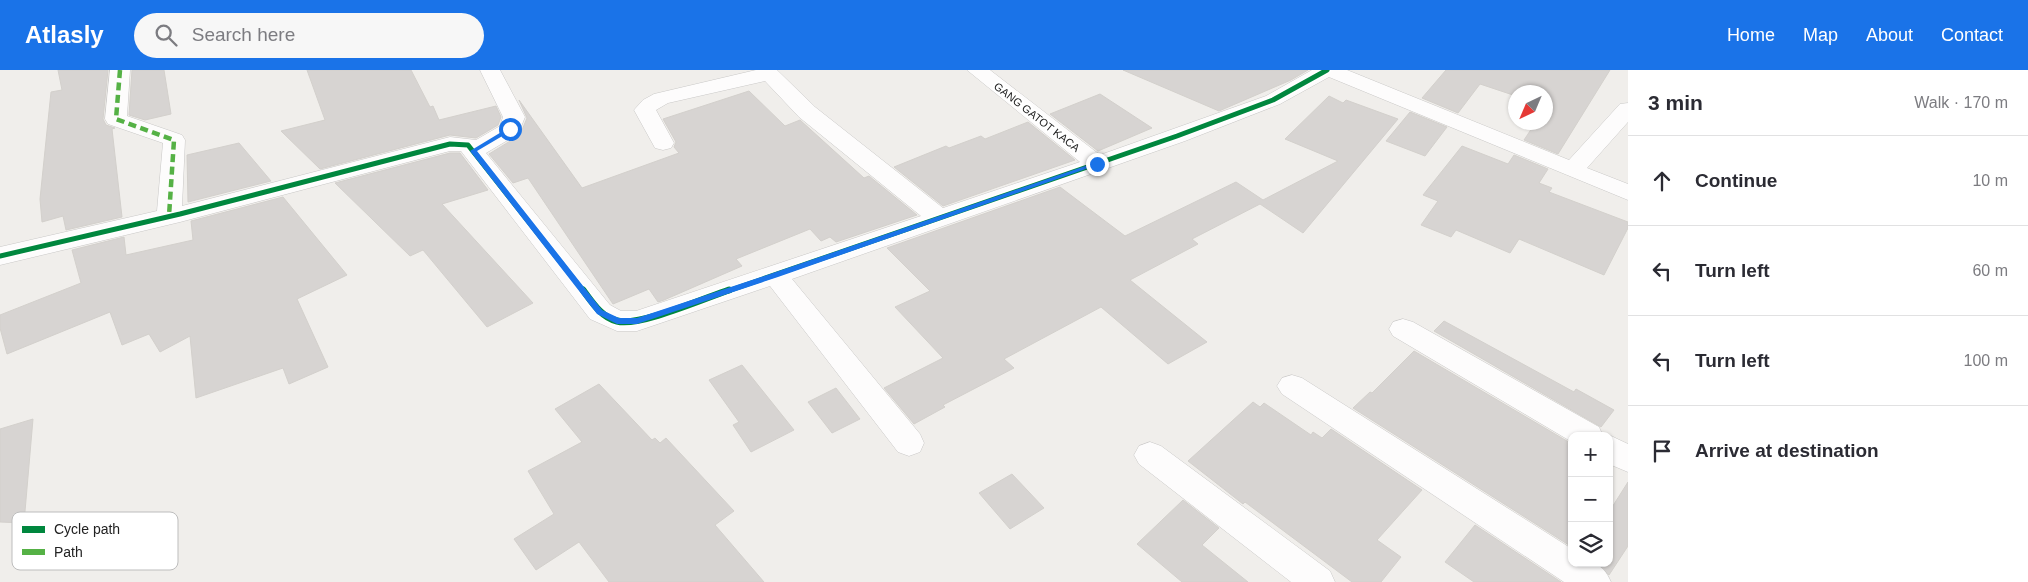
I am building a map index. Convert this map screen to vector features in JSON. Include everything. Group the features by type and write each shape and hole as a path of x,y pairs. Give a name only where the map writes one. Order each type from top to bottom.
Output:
{"street":[{"path":"120,70 116,119 174,140 169,216"},
{"path":"474,151 510,129 514,117 490,70"},
{"name":"GANG GATOT KACA","path":"977,70 1097,164"},
{"path":"0,256 169,216 450,144 468,145 600,312 617,321 637,321 1097,164 1274,100 1328,70 1628,193"},
{"path":"664,143 645,110 650,104 661,98 768,72 807,112 941,218"},
{"path":"1573,170 1628,109"},
{"path":"775,275 909,442"},
{"path":"1403,329 1581,432"},
{"path":"1292,386 1594,582"},
{"path":"1613,450 1628,459"},
{"path":"1150,455 1318,582"}],"building":[{"path":"58,70 108,70 103,119 106,125 115,128 112,129 122,217 66,230 63,216 42,222 40,199 51,92 62,90"},
{"path":"132,70 164,70 171,114 145,120 129,115"},
{"path":"307,70 411,70 430,107 433,106 439,120 496,106 501,117 498,125 476,138 450,135 320,169 281,131 325,120"},
{"path":"1123,70 1308,70 1291,80 1219,111"},
{"path":"1446,70 1610,70 1558,154 1524,140 1531,130 1553,130 1553,85 1508,85 1508,93 1480,84 1458,113 1422,98"},
{"path":"749,91 785,126 800,120 864,178 869,176 917,215 836,242 830,237 821,241 810,229 736,259 742,266 664,300 658,302 649,289 613,304 528,178 513,183 489,154 520,135 527,118 519,100 582,188 679,153 674,147 676,142 663,119"},
{"path":"1100,94 1152,128 1098,151 1050,114"},
{"path":"1329,96 1343,103 1346,100 1398,119 1303,233 1260,204 1192,239 1198,244 1130,280 1207,342 1168,364 1101,307 1004,359 1014,368 943,405 945,407 914,424 884,388 943,358 895,307 930,291 887,248 1060,187 1125,236 1236,182 1263,200 1338,161 1285,139"},
{"path":"1410,112 1447,127 1425,156 1386,141"},
{"path":"1028,122 1075,160 943,206 894,167 946,146 949,148 981,136 985,139"},
{"path":"239,143 271,181 188,202 187,155"},
{"path":"1462,146 1508,164 1514,155 1548,169 1539,183 1552,188 1549,192 1628,222 1628,228 1604,275 1519,239 1510,253 1456,230 1451,237 1421,225 1438,201 1423,195"},
{"path":"450,153 460,153 488,190 442,204 533,303 487,327 423,250 410,256 335,183"},
{"path":"283,197 347,275 297,299 328,367 289,384 283,368 196,398 190,336 160,352 149,334 122,345 110,312 7,354 0,328 0,315 81,283 72,250 124,237 126,255 193,240 191,221"},
{"path":"1444,321 1574,392 1576,389 1614,410 1601,427 1434,331"},
{"path":"1414,351 1568,442 1568,544 1353,408 1370,392 1372,393"},
{"path":"742,365 794,430 751,452 733,425 739,422 709,380"},
{"path":"599,384 652,440 655,438 660,443 666,438 734,511 715,525 764,582 609,582 579,542 536,570 514,539 554,514 528,471 582,442 555,409"},
{"path":"836,388 860,419 832,433 808,402"},
{"path":"1253,402 1260,407 1264,403 1311,435 1313,432 1322,438 1331,429 1422,490 1377,540 1401,557 1381,582 1352,582 1245,502 1243,504 1188,461"},
{"path":"33,419 25,512 12,512 12,522 0,522 0,429"},
{"path":"1012,474 1044,508 1010,529 979,493"},
{"path":"1628,482 1628,546 1609,575 1601,567 1613,567 1613,506"},
{"path":"1183,500 1219,528 1202,545 1248,582 1182,582 1137,544"},
{"path":"1475,525 1561,582 1474,582 1445,562"}],"marked path":[{"path":"120,70 116,119 174,140 169,216"}],"cycle path":[{"path":"0,256 180,214 450,144 468,145 600,312 617,321 637,321 1177,136 1273,100 1327,70"}],"route":[{"path":"510,129 474,151 600,312 617,321 637,321 1097,164"}]}
